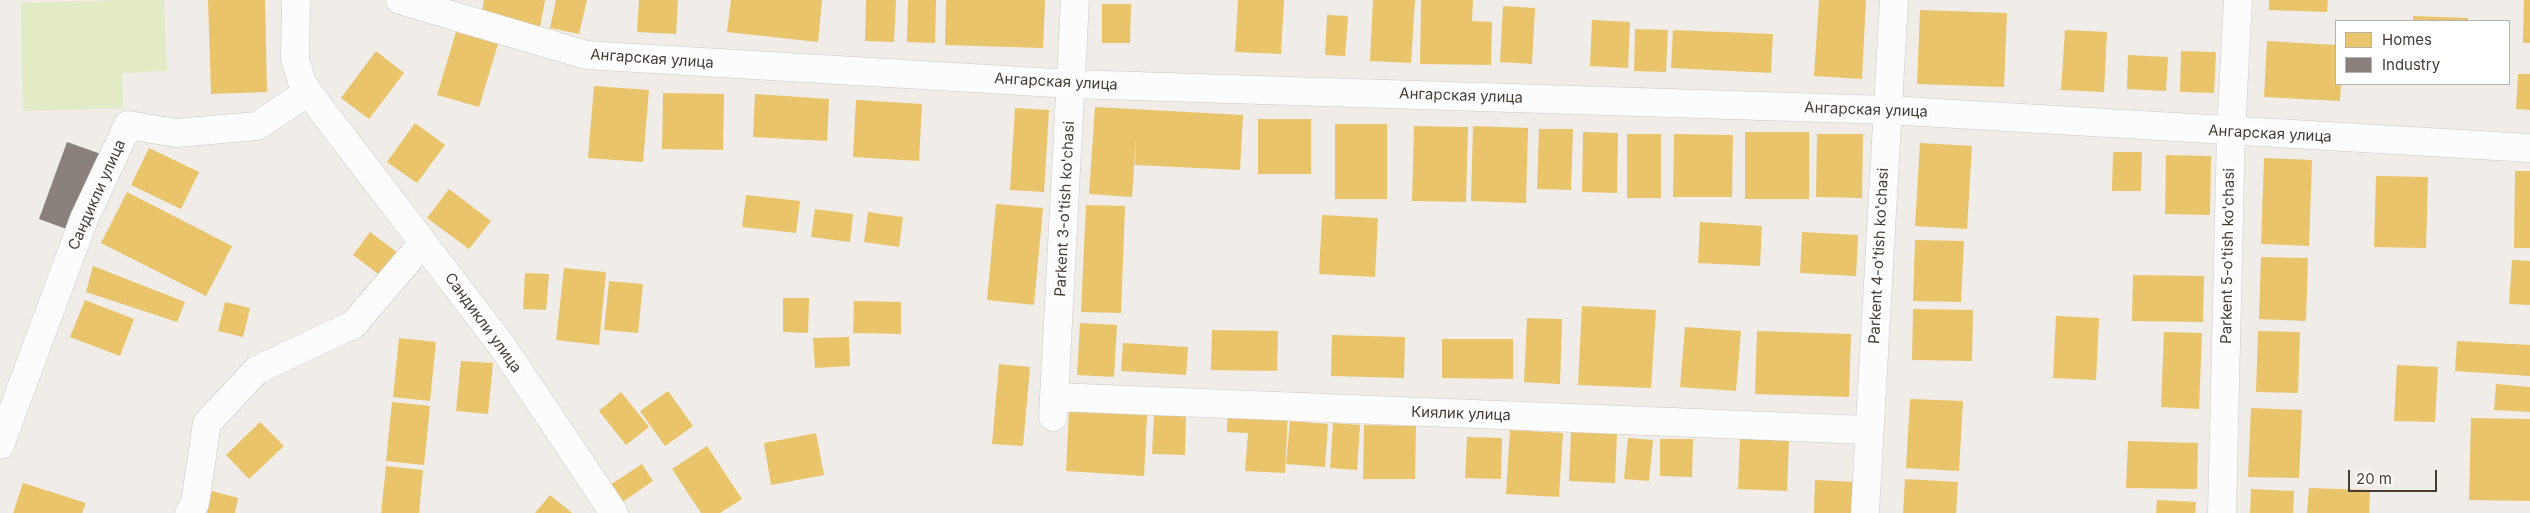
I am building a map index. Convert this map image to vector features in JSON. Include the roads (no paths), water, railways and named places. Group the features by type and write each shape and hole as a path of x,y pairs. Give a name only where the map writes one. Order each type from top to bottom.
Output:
{"street":[{"name":"Сандикли улица","path":"296,0 295,59 302,82 308,92 502,346 614,513"},
{"name":"Ангарская улица","path":"400,0 586,55 1072,84 1888,110 2231,132 2530,148"},
{"name":"Parkent 3-o'tish ko'chasi","path":"1054,407 1075,0"},
{"name":"Parkent 4-o'tish ko'chasi","path":"1865,513 1868,430 1894,0"},
{"name":"Parkent 5-o'tish ko'chasi","path":"2222,513 2231,132 2238,0"},
{"name":"Сандикли улица","path":"0,445 84,219 128,125 176,133 258,126 308,92"},
{"path":"189,513 195,503 207,423 257,370 354,324 423,244"},
{"name":"Киялик улица","path":"1054,407 1868,430"}]}
